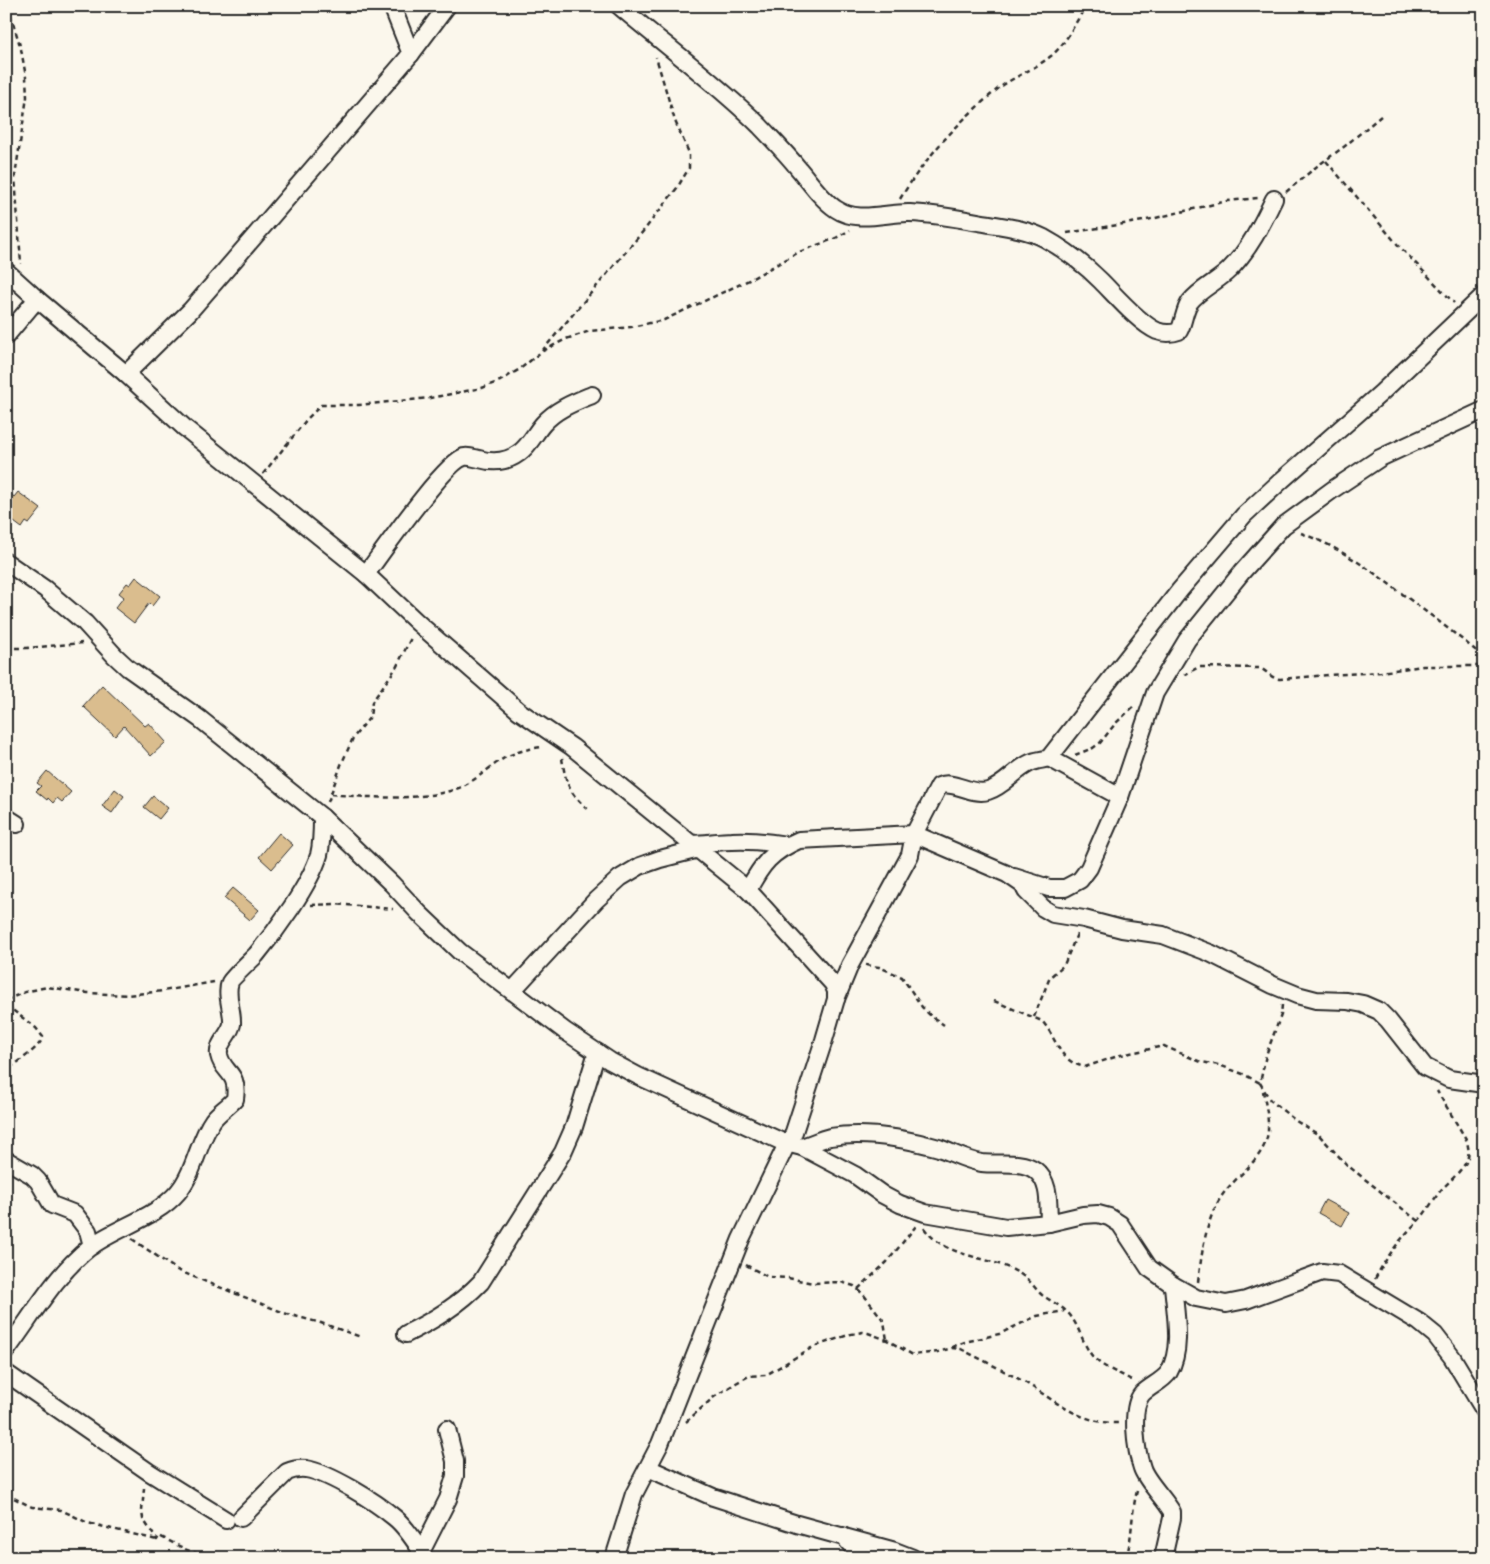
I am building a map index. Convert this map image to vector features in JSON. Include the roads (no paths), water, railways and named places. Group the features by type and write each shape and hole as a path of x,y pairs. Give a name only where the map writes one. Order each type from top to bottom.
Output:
{"street":[{"path":"392,6 411,54"},
{"path":"126,374 190,311 411,54 447,6"},
{"path":"619,6 710,81 758,124 783,149 821,196 837,210 855,216 873,217 891,213 911,213 1022,230 1043,238 1073,257 1122,303 1156,331 1168,334 1179,331 1189,304 1230,270 1263,223 1274,199"},
{"path":"6,271 126,374 185,428 366,574 418,623 519,710 695,846 748,890 833,984 836,999"},
{"path":"1053,760 1180,590 1244,515 1381,393 1484,295"},
{"path":"6,336 37,299"},
{"path":"366,574 404,523 448,470 460,459 466,456 492,463 505,460 519,453 532,440 543,423 556,413 570,403 592,395"},
{"path":"748,890 758,872 772,855 799,840 914,834 1008,874 1050,888 1065,888 1080,880 1089,868 1120,798 1155,693 1187,640 1242,572 1283,526 1334,488 1380,458 1484,410"},
{"path":"6,562 59,601 85,623 128,668 200,719 322,818 460,952 596,1052 638,1076 793,1145 855,1175 884,1195 922,1217 1006,1227 1049,1223 1083,1215 1098,1214 1114,1219 1120,1224 1149,1268 1173,1285 1196,1298 1226,1304 1246,1300 1322,1272 1339,1274 1418,1322 1435,1335 1452,1357 1484,1410"},
{"path":"614,1558 634,1494 660,1444 734,1257 793,1145 836,999 850,965 910,855 914,834 939,786 947,784 974,792 989,791 1032,761 1053,760 1120,798"},
{"path":"6,1351 54,1284 77,1258 119,1229 154,1212 178,1193 185,1182 213,1120 235,1099 236,1084 219,1054 219,1048 230,1030 232,1022 228,991 230,981 255,956 293,904 311,873 322,842 322,818"},
{"path":"512,991 596,900 620,878 640,866 695,846 730,841 766,842 787,845"},
{"path":"1008,874 1022,885 1048,912 1122,929 1163,935 1210,953 1282,989 1316,1000 1347,1001 1363,1004 1379,1011 1425,1068 1449,1079 1484,1084"},
{"path":"406,1334 440,1316 466,1299 481,1282 563,1152 574,1127 596,1052"},
{"path":"793,1145 859,1135 889,1136 940,1148 982,1163 1015,1164 1028,1167 1034,1169 1039,1174 1047,1187 1049,1223"},
{"path":"6,1160 32,1175 52,1205 75,1214 88,1232 92,1246"},
{"path":"1163,1558 1172,1512 1142,1470 1134,1423 1135,1411 1143,1393 1168,1374 1176,1348 1178,1336 1173,1285"},
{"path":"6,1373 140,1465 234,1519 287,1472 296,1468 307,1469 327,1476 382,1508 396,1519 420,1555 448,1499 456,1476 455,1461 447,1429"},
{"path":"648,1468 713,1496 797,1524 895,1550 914,1558"},
{"path":"843,1536 857,1552 859,1558"}]}
